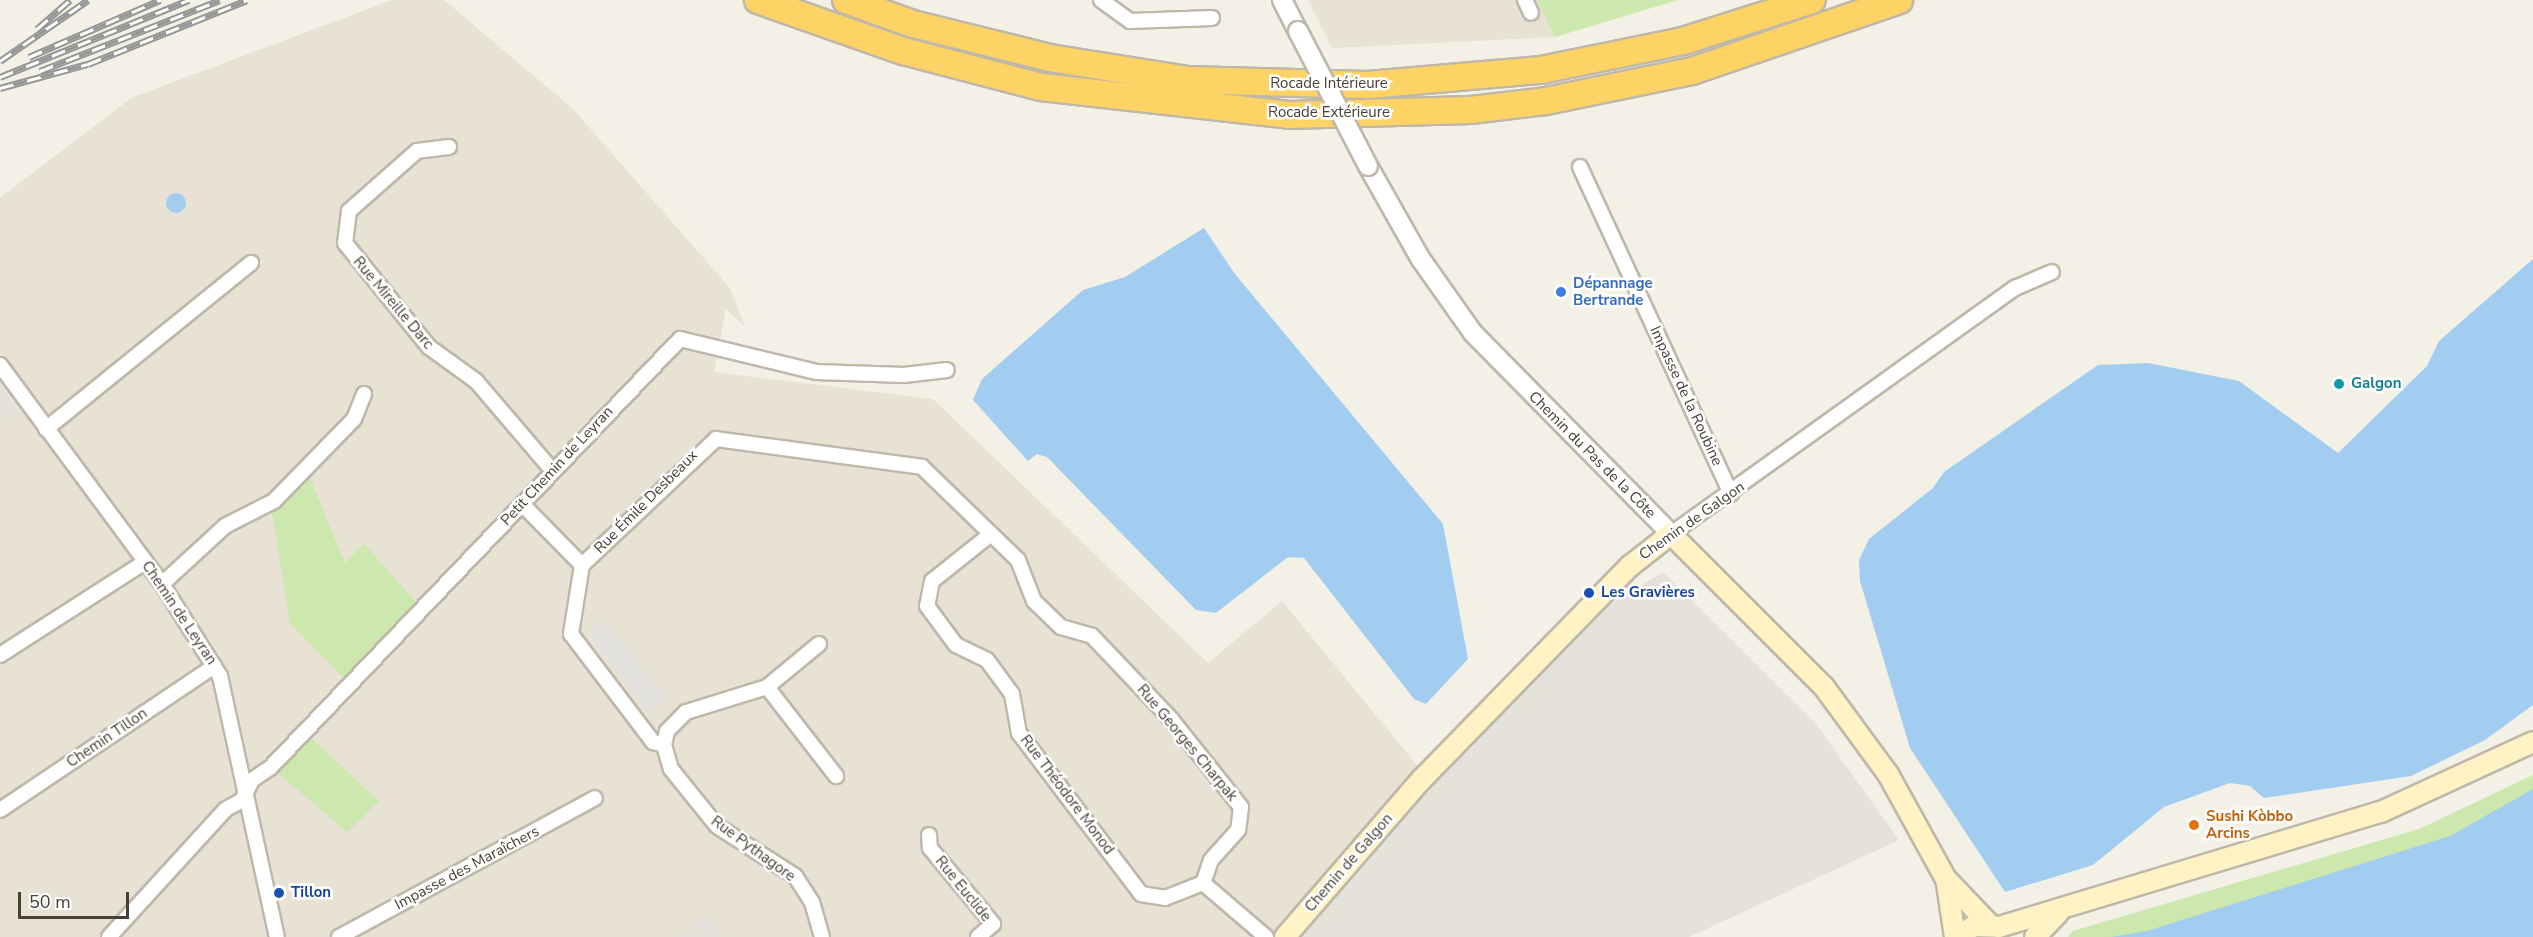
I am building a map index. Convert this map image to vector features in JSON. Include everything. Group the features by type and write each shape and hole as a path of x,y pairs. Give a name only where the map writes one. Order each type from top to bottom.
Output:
{"highway":[{"name":"Rocade Extérieure","path":"758,0 903,51 1041,87 1289,115 1471,110 1546,101 1692,71 1899,0"},
{"name":"Rocade Intérieure","path":"846,0 913,24 1061,60 1188,80 1368,86 1541,70 1683,41 1812,0"}],"main road":[{"name":"Chemin du Pas de la Côte","path":"1671,534 1854,724 1946,879 2001,930"},
{"name":"Chemin de Galgon","path":"1285,937 1422,778 1630,566 1671,534"},
{"path":"1956,937 1974,926 2001,930 2382,812 2533,742"},
{"name":"Chemin du Pas de la Côte","path":"1946,879 1956,937"},
{"path":"2035,937 2061,911"}],"street":[{"path":"1101,0 1130,21 1212,18"},
{"name":"Chemin du Pas de la Côte","path":"1282,0 1368,166 1420,258 1473,333 1671,534"},
{"path":"1525,0 1531,13"},
{"name":"Rue Mireille Darc","path":"449,147 417,151 349,211 345,243 429,347 476,381 553,471"},
{"name":"Impasse de la Roubine","path":"1580,167 1731,494"},
{"path":"46,429 251,263"},
{"name":"Chemin de Galgon","path":"1671,534 1731,494 2014,288 2052,272"},
{"name":"Petit Chemin de Leyran","path":"109,937 247,789 680,339 816,372 904,375 947,370"},
{"name":"Chemin de Leyran","path":"0,364 162,584 214,666 247,789 277,937"},
{"path":"162,584 225,526 274,501 354,419 364,394"},
{"name":"Rue Georges Charpak","path":"747,442 922,467 1018,560 1034,601 1061,627 1092,636 1171,719 1241,807 1238,830 1210,860 1203,883"},
{"name":"Rue Émile Desbeaux","path":"582,565 705,443 747,442"},
{"path":"522,504 582,565 572,634 653,742 664,745 667,731 686,712 767,687 819,644"},
{"name":"Rue Théodore Monod","path":"991,534 932,581 927,606 956,645 987,660 1012,694 1019,733 1141,894 1165,898 1203,883"},
{"path":"0,655 145,562"},
{"name":"Chemin Tillon","path":"0,810 214,666"},
{"path":"767,687 836,776"},
{"name":"Rue Pythagore","path":"664,745 670,769 717,826 795,876 812,902 822,937"},
{"name":"Impasse des Maraîchers","path":"339,937 595,798"},
{"name":"Rue Euclide","path":"929,835 930,848 993,924 978,937"},
{"path":"1203,883 1266,937"}],"shaded area":[{"path":"392,0 444,0 573,109 730,288 745,327 726,309 714,372 933,399 1208,663 1282,601 1430,781 1295,937 0,937 0,420 20,410 0,383 0,198 131,98"},
{"path":"1308,0 1537,0 1555,37 1332,48"},
{"path":"0,383 20,411 0,420"},
{"path":"1663,572 1816,724 1899,840 1689,937 1297,937 1470,741 1592,616"},
{"path":"605,619 664,697 648,711 588,634"},
{"path":"706,917 723,937 678,937"}],"green space":[{"path":"1537,0 1678,0 1555,37"},
{"path":"309,476 345,563 364,544 416,602 344,678 290,623 272,512"},
{"path":"310,737 379,801 347,832 276,772"},
{"path":"2533,775 2533,937 2068,937 2073,931 2419,829"}],"water":[{"path":"176,193 183,196 186,203 183,210 176,213 169,210 166,203 169,196"},
{"path":"1204,228 1235,274 1443,524 1468,659 1426,704 1414,699 1304,558 1288,557 1216,613 1196,610 1047,457 1037,454 1028,461 973,400 982,379 1083,290 1125,277"},
{"path":"2533,259 2533,705 2485,740 2411,776 2264,798 2250,786 2230,783 2164,807 2093,865 2005,892 1910,748 1860,581 1859,560 1869,539 1933,488 1944,472 2098,365 2148,363 2239,381 2338,453 2427,366 2439,341"},
{"path":"2533,789 2533,937 2111,937 2147,931 2450,836"}],"railway":[{"path":"37,29 70,0"},
{"path":"0,61 88,0"},
{"path":"29,57 160,0"},
{"path":"0,77 189,0"},
{"path":"40,71 220,0"},
{"path":"0,88 88,64 247,0"}],"place":[{"name":"Dépannage Bertrande","path":"1561,292"},
{"name":"Galgon","path":"2339,384"},
{"name":"Les Gravières","path":"1589,593"},
{"name":"Sushi Kòbbo Arcins","path":"2194,825"},
{"name":"Tillon","path":"279,893"}]}
